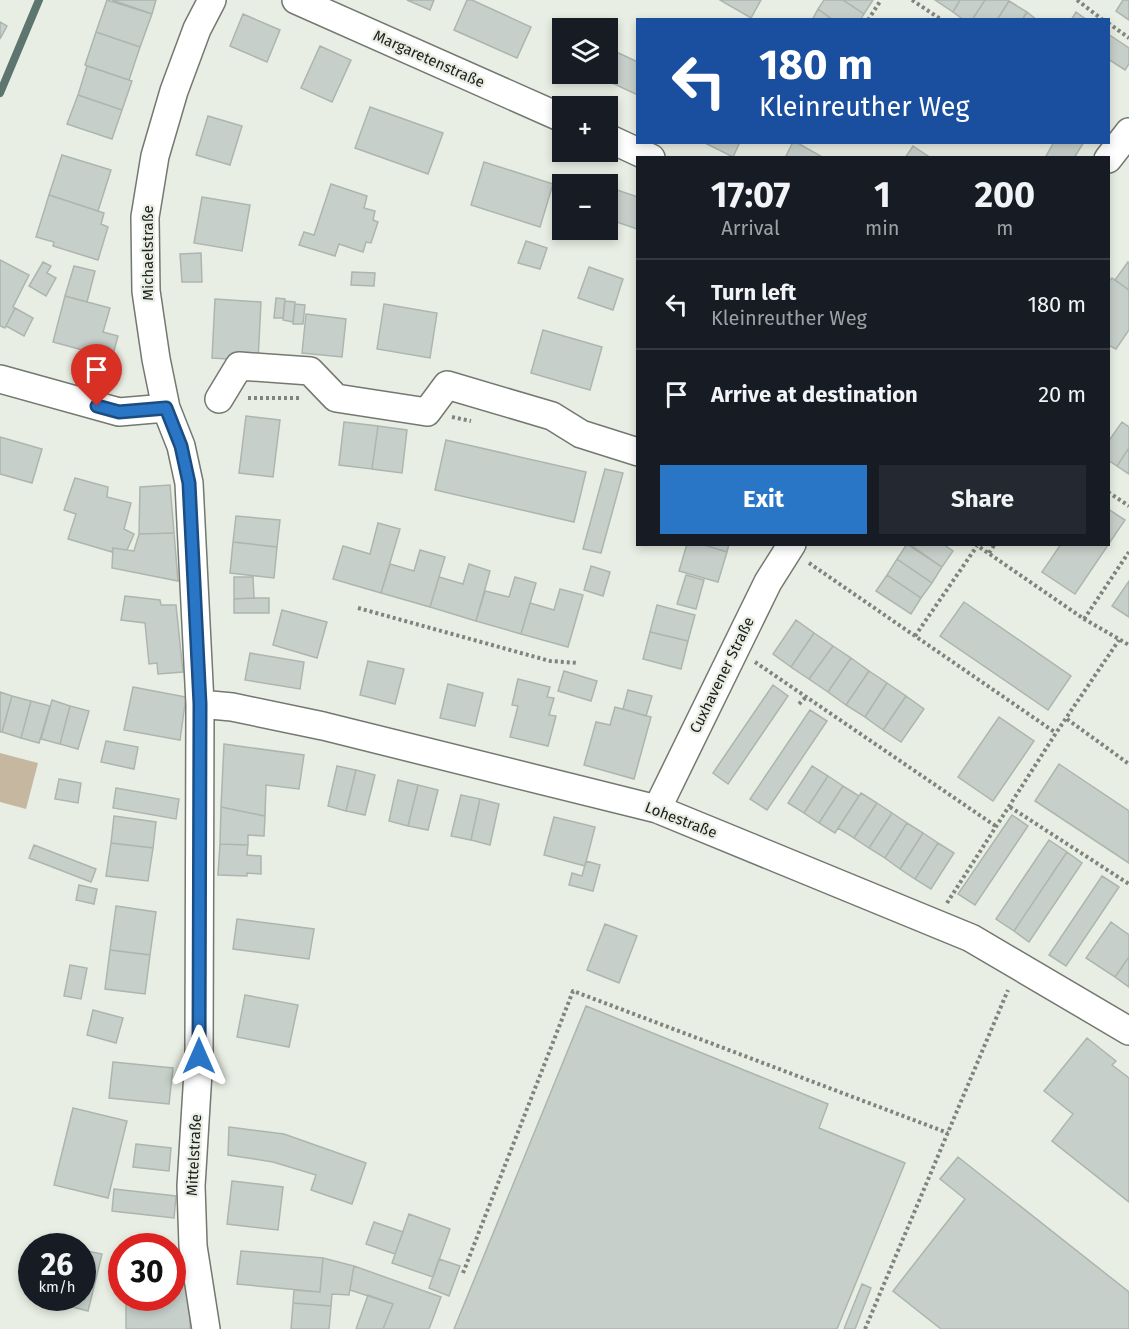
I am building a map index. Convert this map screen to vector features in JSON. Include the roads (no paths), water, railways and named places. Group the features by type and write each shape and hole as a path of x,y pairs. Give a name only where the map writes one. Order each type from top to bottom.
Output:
{"street":[{"name":"Michaelstraße","path":"166,408 146,291 145,217 155,156 174,91 197,29 212,0"},
{"name":"Margaretenstraße","path":"296,0 552,114"},
{"path":"1110,156 1129,132"},
{"path":"618,143 647,156"},
{"path":"219,399 239,366 310,371 336,398 427,412 447,385 552,416 581,434 636,451"},
{"path":"0,379 119,412 166,408"},
{"name":"Mittelstraße","path":"166,408 181,446 189,483 200,704 199,1056 191,1186 193,1246 206,1329"},
{"name":"Cuxhavener Straße","path":"657,809 768,582 790,547"},
{"name":"Lohestraße","path":"200,704 232,707 323,726 657,809 972,938 1129,1031"}],"waterway":[{"path":"0,93 39,0"}]}
